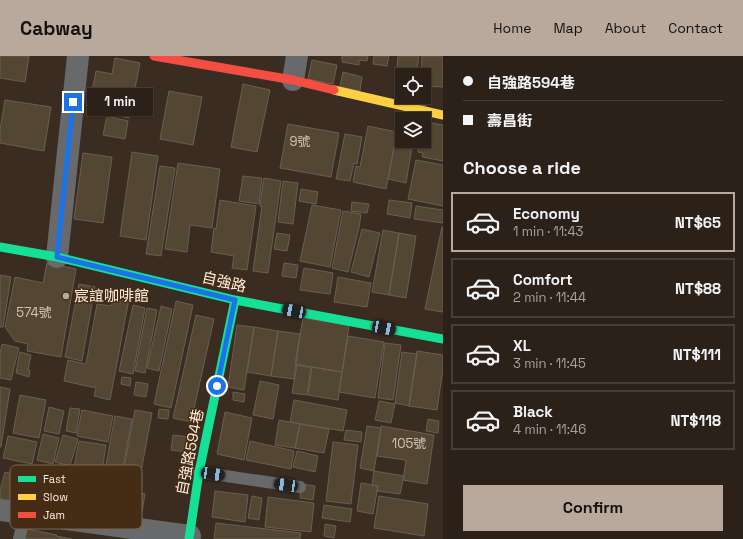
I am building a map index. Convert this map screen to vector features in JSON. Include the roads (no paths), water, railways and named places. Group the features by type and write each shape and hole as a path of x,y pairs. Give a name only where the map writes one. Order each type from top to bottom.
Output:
{"street":[{"path":"57,257 78,56"},
{"path":"154,56 293,80 443,116"},
{"path":"293,80 297,56"},
{"name":"自強路","path":"0,247 57,257 235,300 443,339"},
{"name":"自強路594巷","path":"189,537 198,472 235,300"},
{"path":"0,510 10,512"},
{"path":"132,529 189,537"}],"lane":[{"path":"198,472 300,487"},
{"path":"19,539 21,529"}],"place":[{"name":"宸誼咖啡館","path":"66,296"}]}
